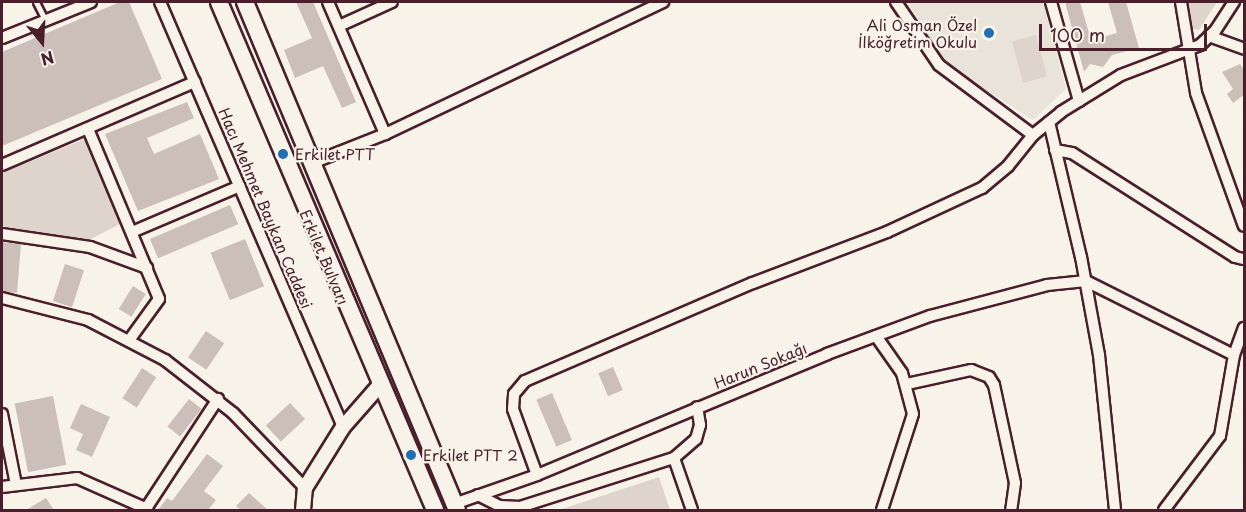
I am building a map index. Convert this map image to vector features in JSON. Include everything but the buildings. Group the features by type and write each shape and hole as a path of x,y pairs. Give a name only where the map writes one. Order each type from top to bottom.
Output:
{"main road":[{"name":"Erkilet Bulvarı","path":"219,2 380,386 446,509"},
{"name":"Erkilet Bulvarı","path":"245,2 402,376 446,509"},
{"path":"380,386 402,376"}],"street":[{"path":"2,38 91,2"},
{"name":"Hacı Mehmet Baykan Caddesi","path":"160,2 343,427"},
{"path":"328,2 385,134"},
{"path":"339,26 392,2"},
{"path":"312,163 385,134 663,2"},
{"path":"896,2 939,64 1033,135"},
{"path":"1051,2 1079,101"},
{"path":"1181,2 1186,49 1201,110 1245,226"},
{"path":"537,475 513,409 514,394 525,381 753,283 887,232 982,188 1008,166 1033,135 1079,101 1121,75 1200,45 1234,2"},
{"path":"1209,36 1245,49"},
{"path":"2,165 195,82"},
{"path":"1049,122 1086,281 1108,428 1115,510"},
{"path":"88,129 159,299 130,339"},
{"path":"1056,150 1072,153 1235,257 1245,259"},
{"path":"132,232 240,186"},
{"path":"2,234 90,247 147,268"},
{"path":"1086,281 1234,355"},
{"name":"Harun Sokağı","path":"446,509 478,495 537,475 697,407 930,316 1047,285 1086,281"},
{"path":"2,298 69,314 130,339 218,399 305,488"},
{"path":"1164,510 1220,436 1234,355 1243,331"},
{"path":"876,336 907,384 912,423 882,510"},
{"path":"907,384 971,370 989,377 994,385 1015,483 1011,510"},
{"path":"303,510 305,488 343,427 380,386"},
{"path":"2,487 77,478 146,510 218,399"},
{"path":"478,495 500,507 520,507 674,458 696,439 700,425 697,407"},
{"path":"2,414 16,485"},
{"path":"674,458 692,510"}],"lane":[{"path":"36,2 45,20"}],"shaded area":[{"name":"Ali Osman Özel İlköğretim Okulu","path":"907,2 1043,2 1066,89 1033,120 947,65"},
{"path":"1189,2 1217,2 1199,30 1192,29"},
{"path":"1036,35 1047,77 1023,83 1012,41"},
{"path":"87,138 120,224 87,241 2,226 2,173"},
{"path":"659,477 670,510 559,510"}],"place":[{"name":"Ali Osman Özel İlköğretim Okulu","path":"989,33"},
{"name":"Erkilet PTT","path":"283,154"},
{"name":"Erkilet PTT 2","path":"411,455"}]}
